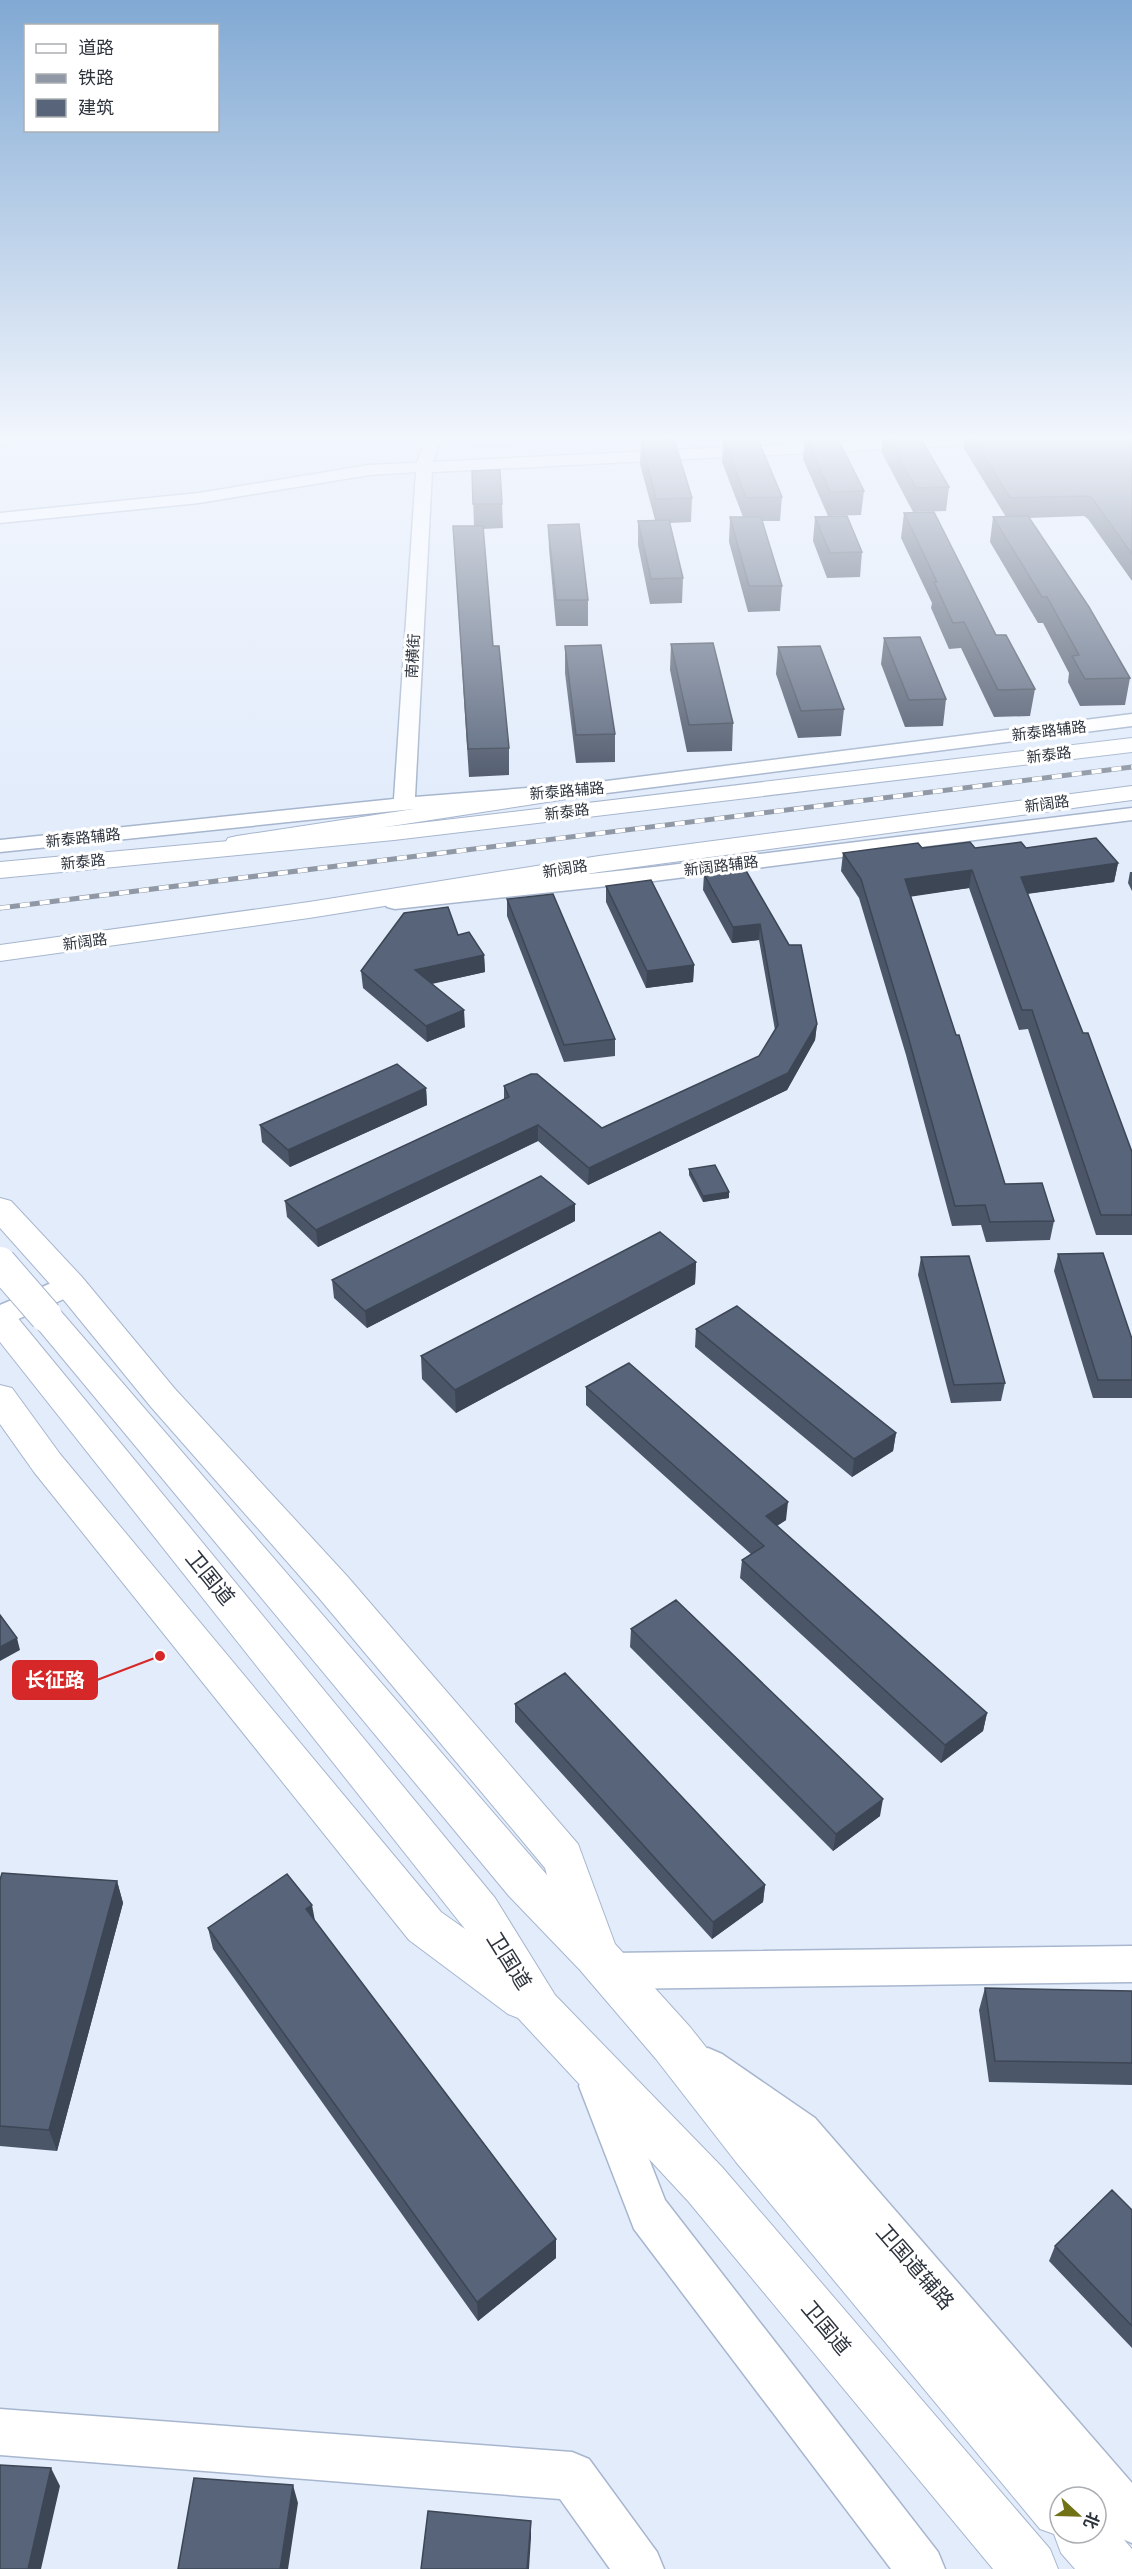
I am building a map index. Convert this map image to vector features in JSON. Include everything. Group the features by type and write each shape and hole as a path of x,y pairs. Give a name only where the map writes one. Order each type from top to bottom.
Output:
{"main road":[{"name":"新泰路","path":"0,870 394,833 586,800 1132,745"},
{"name":"新阔路","path":"0,953 309,910 598,864 1132,793"},
{"path":"0,1208 70,1285 163,1398 333,1587 563,1858 603,1963"},
{"path":"0,1263 525,1882 603,1963 673,2043 753,2145 1048,2495"},
{"name":"卫国道","path":"4,1323 478,1912 539,2010 705,2184 1030,2569"},
{"path":"0,1397 47,1463 425,1926 539,2010"},
{"path":"1091,2545 1112,2569"}],"street":[{"name":"南横街","path":"404,804 419,557"},
{"name":"新泰路辅路","path":"0,846 404,804 586,800 1132,720"},
{"name":"新阔路辅路","path":"309,910 654,874 1132,814"},
{"path":"4,1323 70,1285"},
{"path":"603,1963 1132,1964"},
{"name":"卫国道辅路","path":"673,2043 800,2133 1132,2519"},
{"path":"593,2067 649,2214 921,2569"},
{"path":"0,2432 572,2476 640,2569"}],"building":[{"path":"455,557 486,557 493,646 499,646 509,748 468,749"},
{"path":"551,557 583,557 588,600 556,600"},
{"path":"646,557 678,557 683,578 651,579"},
{"path":"741,557 773,557 782,586 749,586"},
{"path":"925,557 957,557 996,635 1006,635 1035,689 998,690 964,622 953,623 934,582 937,582"},
{"path":"1017,557 1055,557 1089,607 1130,678 1085,679 1072,656 1079,655 1047,597 1042,597"},
{"path":"920,637 946,699 909,700 884,638"},
{"path":"713,643 733,723 689,725 671,644"},
{"path":"601,645 615,734 576,735 565,646"},
{"path":"820,646 844,709 801,711 778,647"},
{"path":"1096,838 1118,863 1021,877 1083,1033 1088,1033 1132,1152 1132,1215 1101,1215 1032,1010 1022,1010 972,870 905,879 956,1035 959,1035 1005,1184 1042,1183 1054,1221 990,1222 985,1205 955,1206 861,879 843,853 918,843 922,848 970,842 975,848 1021,842 1026,848"},
{"path":"745,869 789,945 801,945 817,1024 788,1073 589,1168 538,1125 316,1230 285,1201 509,1097 504,1086 531,1074 537,1074 602,1128 759,1056 778,1025 760,924 733,927 704,874"},
{"path":"651,880 694,965 647,971 606,886"},
{"path":"553,894 615,1039 564,1045 507,899"},
{"path":"448,907 458,935 469,932 484,955 415,970 464,1010 426,1026 361,971 404,913"},
{"path":"397,1064 426,1088 288,1150 260,1125"},
{"path":"715,1165 729,1192 703,1196 689,1169"},
{"path":"541,1176 575,1204 365,1311 332,1280"},
{"path":"660,1232 696,1262 455,1390 421,1356"},
{"path":"1103,1253 1132,1339 1132,1380 1098,1380 1058,1254"},
{"path":"969,1256 1005,1383 954,1385 921,1257"},
{"path":"737,1306 896,1433 854,1459 696,1329"},
{"path":"629,1363 788,1502 766,1516 987,1713 945,1745 742,1560 764,1546 586,1387"},
{"path":"676,1600 883,1799 836,1834 631,1629"},
{"path":"0,1615 17,1638 0,1647"},
{"path":"565,1673 765,1885 713,1922 515,1704"},
{"path":"2,1873 117,1881 49,2130 0,2126 0,1880"},
{"path":"287,1874 312,1905 306,1909 556,2239 477,2302 208,1928"},
{"path":"985,1988 1132,1991 1132,2063 995,2061"},
{"path":"1112,2190 1132,2210 1132,2326 1055,2246"},
{"path":"0,2465 51,2468 28,2569 0,2569"},
{"path":"194,2478 293,2485 280,2569 178,2569"},
{"path":"428,2511 531,2521 527,2569 421,2569"}],"railway":[{"path":"0,908 1132,767"}],"place":[{"name":"长征路","path":"160,1656"}]}
